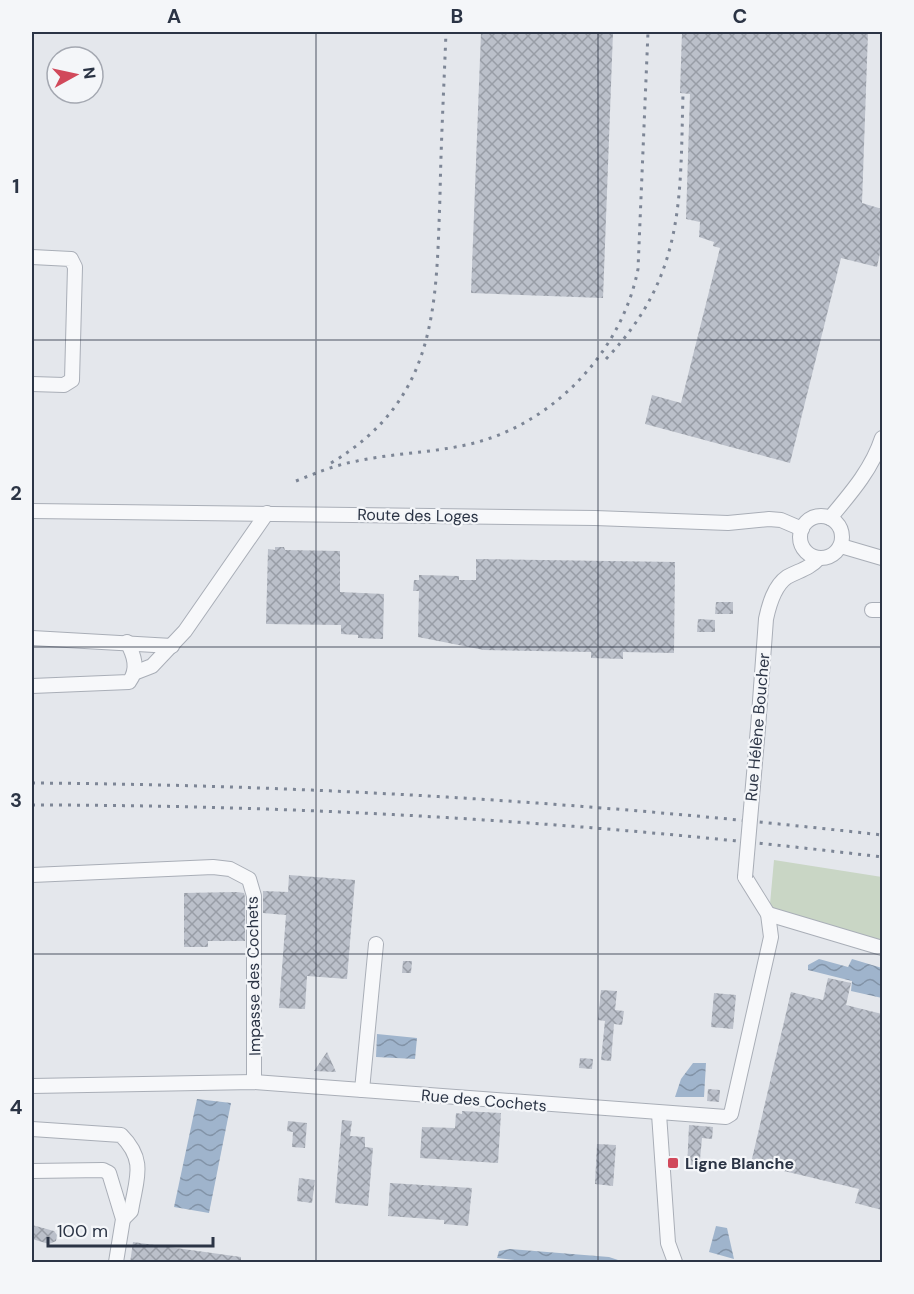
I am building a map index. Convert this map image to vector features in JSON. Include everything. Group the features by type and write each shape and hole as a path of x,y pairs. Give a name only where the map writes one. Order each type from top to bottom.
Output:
{"street":[{"path":"32,257 71,259 75,267 72,380 64,385 32,384"},
{"path":"830,518 861,481 878,453 882,438"},
{"name":"Route des Loges","path":"32,511 267,513 728,523 769,519 781,520 802,529"},
{"path":"134,673 152,666 191,624 267,513"},
{"path":"820,516 830,518 840,528 841,546 828,557 819,558 806,552 801,543 802,529 810,519 820,516"},
{"path":"841,546 882,558"},
{"name":"Rue Hélène Boucher","path":"768,914 745,877 766,619 770,603 781,583 809,569 819,558"},
{"path":"32,638 172,646"},
{"path":"32,686 129,682 134,673 135,658 127,642"},
{"name":"Impasse des Cochets","path":"32,875 213,867 242,874 249,879 254,896 254,1082"},
{"path":"768,914 882,948"},
{"name":"Rue des Cochets","path":"32,1086 254,1082 659,1114 726,1117 732,1114 770,946 768,914"},
{"path":"362,1090 376,944"},
{"path":"659,1114 668,1243 675,1263"},
{"path":"32,1128 121,1135 131,1145 139,1162 131,1211 123,1219"},
{"path":"32,1171 103,1170 109,1173 123,1219 116,1263"}],"green space":[{"path":"774,860 882,877 882,949 769,915"}],"water":[{"path":"819,959 848,967 852,959 882,968 882,998 851,991 852,981 808,970 808,965"},
{"path":"377,1034 417,1038 415,1059 376,1057"},
{"path":"693,1063 706,1063 704,1097 675,1097 681,1079"},
{"path":"197,1099 231,1103 209,1213 174,1207"},
{"path":"716,1226 727,1228 734,1259 709,1252"},
{"path":"510,1249 609,1257 624,1262 532,1262 497,1258 499,1251"}],"building":[{"path":"481,32 613,32 603,298 471,293"},
{"path":"682,32 868,32 862,203 882,209 882,244 877,267 841,258 790,463 645,424 652,395 681,403 720,248 713,246 714,242 699,237 700,222 686,219 690,94 680,93"},
{"path":"275,547 284,547 285,550 340,551 340,592 384,594 383,639 358,638 358,635 341,634 341,625 266,624 268,549 275,550"},
{"path":"476,559 675,562 674,653 623,652 623,659 591,658 591,652 484,650 418,637 419,591 413,591 414,580 419,580 419,575 459,576 459,580 476,580"},
{"path":"716,602 733,602 733,614 715,614"},
{"path":"698,619 715,620 715,632 697,632"},
{"path":"289,875 355,880 347,979 307,976 305,1009 279,1008 286,915 263,913 263,891 288,892"},
{"path":"184,893 244,893 245,897 245,941 208,941 208,947 184,947"},
{"path":"403,961 412,961 411,973 402,973"},
{"path":"828,978 851,983 846,1005 882,1014 882,1210 855,1203 859,1189 751,1163 791,992 823,1000"},
{"path":"601,990 617,991 615,1010 624,1011 622,1025 614,1024 611,1061 601,1060 605,1021 598,1020"},
{"path":"714,993 736,995 733,1029 711,1027"},
{"path":"327,1052 336,1072 314,1071"},
{"path":"580,1058 593,1059 592,1069 579,1068"},
{"path":"708,1089 720,1090 719,1102 707,1101"},
{"path":"462,1111 501,1113 498,1163 420,1158 422,1127 455,1128 456,1113 462,1114"},
{"path":"342,1120 352,1121 350,1136 365,1137 365,1147 373,1148 368,1206 335,1203"},
{"path":"288,1121 307,1123 305,1148 292,1147 293,1132 287,1131"},
{"path":"689,1125 713,1127 712,1139 702,1138 699,1170 687,1169"},
{"path":"597,1144 616,1145 613,1186 595,1184"},
{"path":"299,1178 315,1180 312,1203 297,1201"},
{"path":"390,1183 472,1188 468,1226 444,1224 444,1220 388,1216"},
{"path":"32,1225 54,1231 57,1235 56,1241 49,1244 32,1239"},
{"path":"133,1242 241,1257 241,1263 130,1263"}],"railway":[{"path":"331,463 366,438 393,410 411,379 424,347 432,312 439,236 446,32"},
{"path":"296,481 349,463 456,447 500,434 529,420 555,402 579,380 599,356 617,329 630,300 638,269 648,32"},
{"path":"606,359 632,328 651,297 664,267 673,235 678,203 683,94"},
{"path":"32,783 245,787 458,798 670,814 882,835"},
{"path":"32,805 245,808 458,818 670,835 882,857"}],"place":[{"name":"Ligne Blanche","path":"673,1163"}]}
